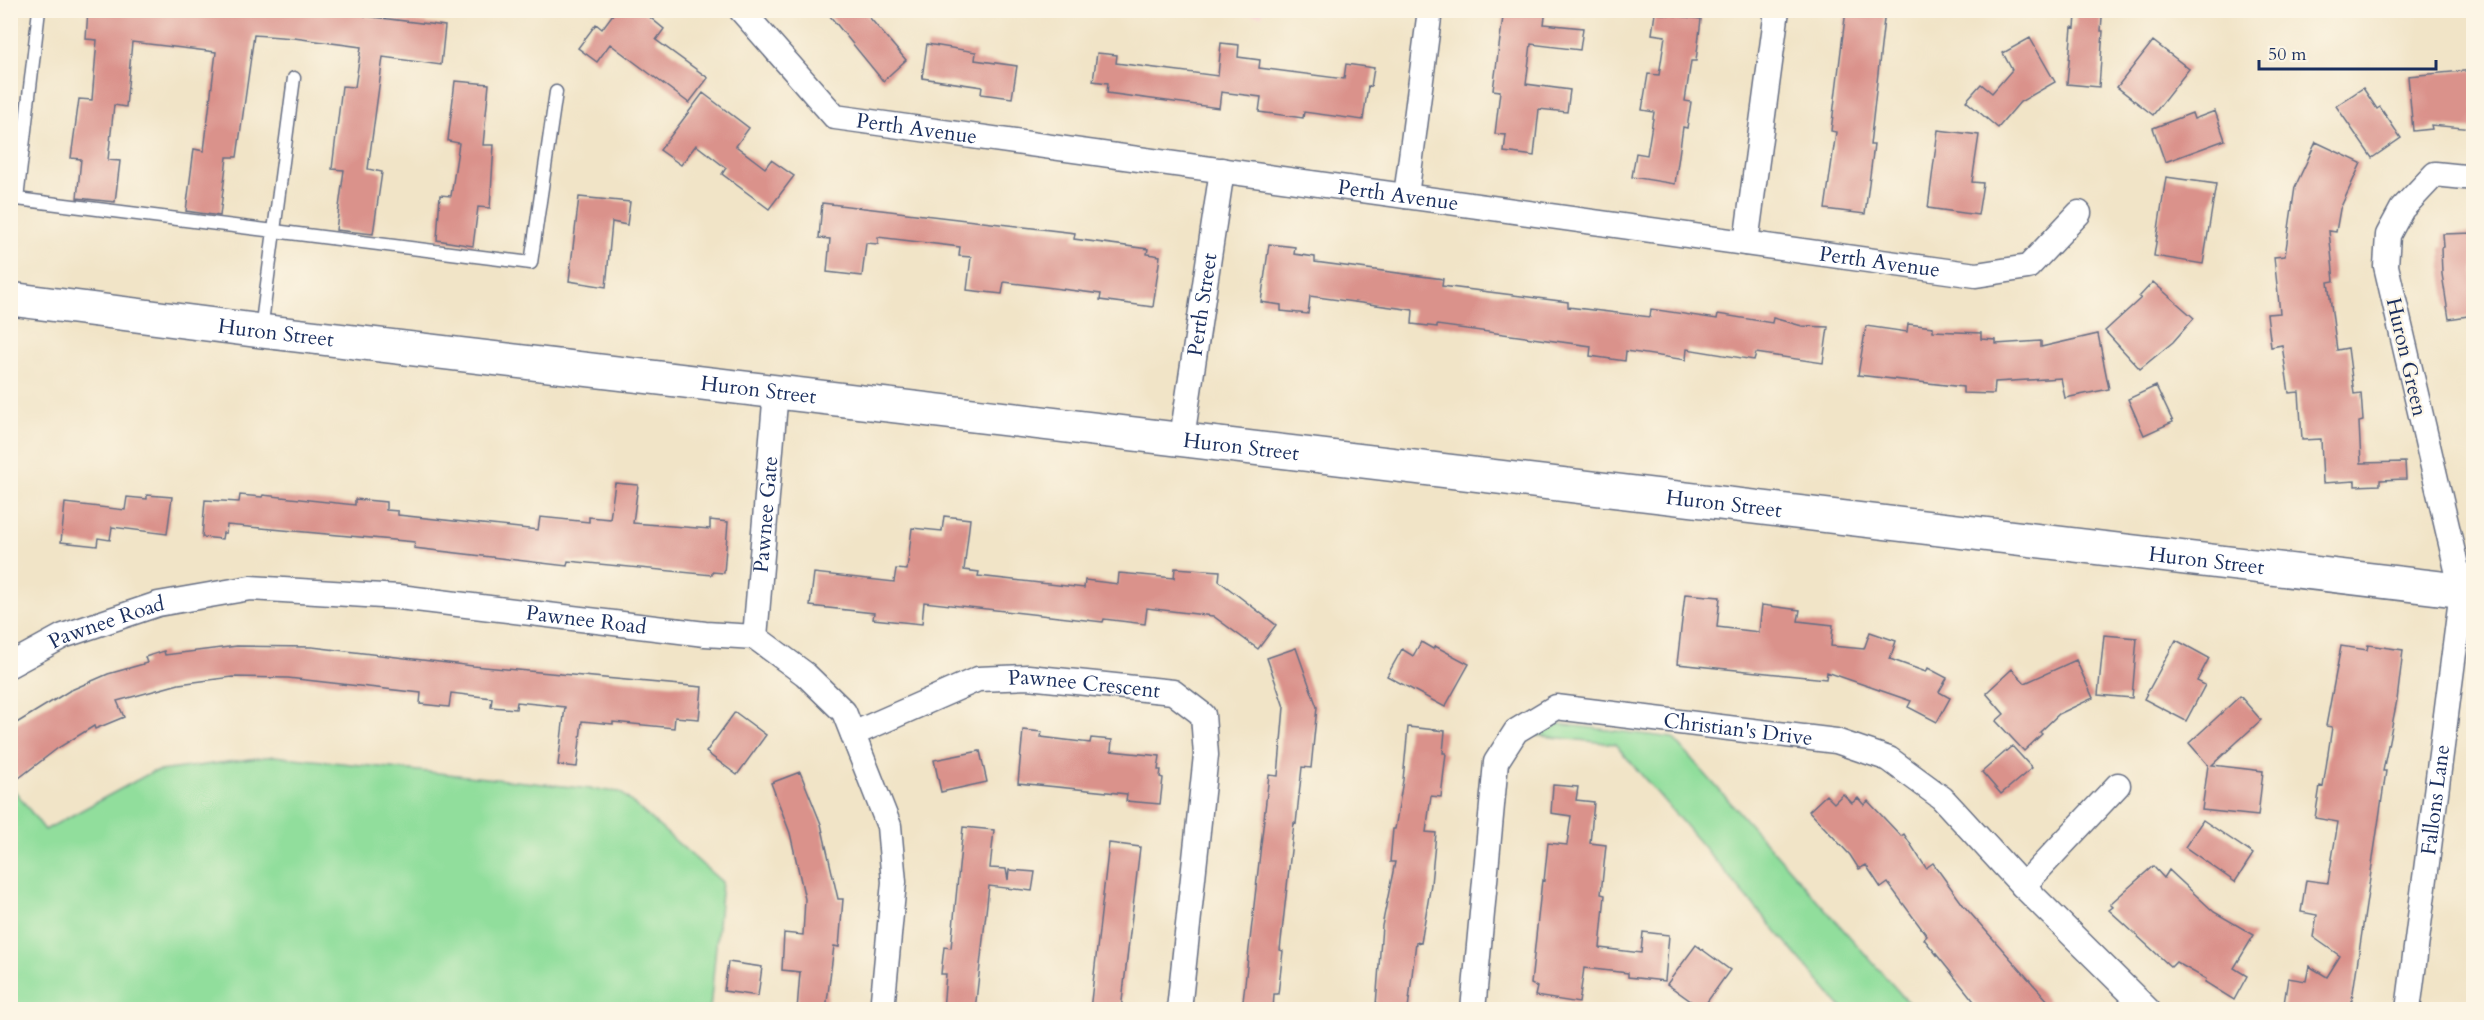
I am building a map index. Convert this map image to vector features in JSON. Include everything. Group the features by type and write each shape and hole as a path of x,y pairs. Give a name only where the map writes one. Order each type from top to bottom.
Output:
{"main road":[{"name":"Huron Street","path":"10,299 261,332 1182,438 2468,592"}],"street":[{"name":"Perth Avenue","path":"741,10 835,117 1976,275 2028,267 2079,213"},
{"path":"1406,196 1430,10"},
{"path":"1746,243 1778,10"},
{"name":"Perth Street","path":"1182,438 1222,170"},
{"name":"Huron Green","path":"2468,592 2386,266 2388,235 2402,209 2435,174 2474,178"},
{"name":"Pawnee Gate","path":"755,637 776,391"},
{"name":"Pawnee Road","path":"10,665 63,636 158,604 250,588 399,597 705,634 755,637"},
{"name":"Fallons Lane","path":"2408,1010 2468,592"},
{"path":"755,637 806,674 844,712 889,826 894,882 882,1010"},
{"name":"Pawnee Crescent","path":"853,734 978,679 1028,677 1173,692 1203,715 1206,755 1179,1010"},
{"name":"Christian's Drive","path":"1473,1010 1496,762 1516,731 1556,708 1836,741 1889,759 1942,798 2023,886 2148,1010"},
{"path":"2023,886 2118,785"}],"lane":[{"path":"39,10 17,199 531,264 556,92"},
{"path":"261,332 294,78"}],"shaded area":[{"path":"1215,11 1262,11 1262,16"}],"green space":[{"path":"1559,724 1673,738 1914,1009 1843,1009 1615,744 1534,735"},
{"path":"274,756 620,792 722,882 710,1009 11,1009 11,786 45,830 152,772"}],"building":[{"path":"88,10 186,10 213,14 214,10 365,10 365,16 445,26 441,65 383,57 368,169 382,172 373,234 336,230 344,170 332,169 342,86 355,87 361,47 294,38 254,35 237,157 227,157 220,216 186,211 194,149 204,151 216,52 132,42 126,107 114,105 108,160 120,161 115,202 77,198 81,159 71,158 79,99 92,100 97,40 86,39"},
{"path":"616,10 641,10 664,29 656,40 708,78 689,103 610,44 597,62 578,48 596,24 602,29"},
{"path":"825,10 863,10 906,60 883,81"},
{"path":"1504,10 1546,10 1544,24 1583,28 1580,50 1531,44 1526,84 1570,90 1567,112 1539,109 1534,156 1504,152 1506,135 1495,134 1500,91 1493,90"},
{"path":"1846,10 1885,10 1870,145 1874,145 1865,214 1825,209 1836,132 1831,131"},
{"path":"1655,13 1701,19 1696,61 1691,61 1685,101 1691,102 1687,128 1683,127 1675,184 1632,177 1636,153 1647,155 1654,112 1642,110 1648,74 1659,75 1665,36 1652,34"},
{"path":"2076,15 2102,17 2099,87 2067,84 2072,27 2075,28"},
{"path":"2030,38 2055,82 2020,102 1998,128 1966,101 1981,84 1992,93 2012,70 2003,53"},
{"path":"2153,41 2189,69 2153,115 2117,87"},
{"path":"1221,43 1239,45 1238,57 1260,60 1259,68 1344,79 1346,64 1374,68 1371,87 1368,86 1363,120 1304,112 1303,118 1259,112 1261,97 1221,92 1219,108 1107,93 1108,83 1093,81 1097,53 1117,55 1116,63 1218,76"},
{"path":"927,44 976,52 975,60 1017,66 1012,98 981,94 982,87 922,78"},
{"path":"2474,70 2474,129 2431,125 2432,129 2413,131 2408,76"},
{"path":"455,81 489,84 483,145 494,145 490,208 478,207 473,246 437,240 440,195 451,196 459,143 448,141"},
{"path":"2363,88 2377,109 2380,107 2401,138 2372,158 2336,106"},
{"path":"703,93 749,128 736,146 765,168 771,160 794,176 769,209 722,174 726,168 696,145 681,165 660,150"},
{"path":"2215,111 2225,140 2165,162 2153,128 2192,113 2194,119"},
{"path":"1938,130 1979,135 1972,182 1983,183 1978,215 1928,208"},
{"path":"2316,142 2361,163 2340,209 2336,232 2329,231 2334,281 2328,282 2337,350 2348,348 2354,394 2361,393 2363,421 2359,422 2361,463 2405,462 2406,479 2380,480 2380,485 2355,486 2355,481 2323,483 2321,439 2302,440 2299,392 2289,393 2282,345 2271,347 2267,314 2280,313 2274,257 2285,256 2295,187"},
{"path":"2166,177 2216,184 2203,264 2154,256"},
{"path":"579,197 630,202 627,225 612,222 606,287 569,281"},
{"path":"822,203 1075,233 1074,239 1148,249 1147,254 1160,256 1153,307 1100,300 1101,294 1004,282 1002,294 967,290 971,257 959,256 960,247 878,237 878,244 866,243 862,276 827,272 830,239 819,238"},
{"path":"2474,233 2474,315 2449,319 2442,274 2443,234"},
{"path":"1269,244 1295,247 1294,254 1315,257 1315,262 1443,279 1442,286 1568,302 1568,307 1650,317 1651,309 1717,319 1718,314 1772,323 1773,318 1802,326 1828,327 1823,363 1756,353 1754,360 1687,349 1686,360 1626,351 1625,361 1590,356 1591,346 1437,325 1437,327 1412,324 1413,310 1310,296 1308,314 1281,311 1281,305 1261,302"},
{"path":"2153,282 2194,318 2173,342 2140,369 2105,331 2141,298 2139,297"},
{"path":"1908,324 1933,327 1933,331 1981,333 1981,339 1996,340 1996,344 2041,341 2041,347 2098,334 2109,389 2065,398 2061,378 1995,382 1994,394 1963,393 1963,387 1858,375 1866,326 1907,332"},
{"path":"2156,386 2173,422 2144,435 2128,399"},
{"path":"615,483 638,485 633,523 710,529 710,520 728,522 724,573 712,572 712,575 568,561 567,566 414,548 415,542 227,525 222,539 202,537 205,500 239,502 240,495 262,497 263,495 355,505 355,499 386,502 386,510 398,511 398,515 538,530 540,517 589,522 589,517 610,519"},
{"path":"147,495 172,497 167,534 112,527 110,540 98,538 97,546 61,542 65,503 125,510 127,497 147,499"},
{"path":"944,516 970,519 964,570 979,572 978,576 1084,588 1085,580 1118,584 1119,573 1174,578 1175,568 1220,571 1219,581 1276,625 1258,649 1213,616 1147,608 1145,624 1104,619 1103,622 924,602 922,624 873,619 874,613 810,606 814,573 894,582 896,569 907,570 912,528 942,531"},
{"path":"1685,594 1720,597 1717,627 1759,632 1762,605 1800,610 1798,621 1833,625 1831,646 1864,649 1870,632 1896,641 1890,659 1926,672 1928,668 1947,678 1939,692 1950,698 1937,722 1908,707 1911,701 1827,672 1826,679 1677,664"},
{"path":"2104,635 2137,638 2132,698 2098,695"},
{"path":"2176,640 2209,658 2197,681 2205,685 2186,721 2144,699"},
{"path":"1421,642 1433,649 1435,646 1469,664 1445,707 1387,676 1402,649 1413,656"},
{"path":"2368,645 2403,650 2397,700 2383,771 2386,771 2351,1006 2348,1006 2347,1010 2283,1010 2288,978 2306,981 2309,966 2327,977 2340,956 2313,937 2317,915 2301,912 2306,880 2328,883 2338,822 2315,818 2320,786 2323,787 2332,727 2326,726 2341,646 2367,650"},
{"path":"237,646 312,647 473,666 702,687 699,719 675,717 674,728 582,721 577,767 558,765 565,707 517,702 516,709 491,707 492,698 451,693 449,707 420,704 421,693 288,678 232,677 179,684 117,701 124,717 95,729 94,726 58,748 19,778 10,766 10,727 69,691 108,674 147,663 145,657 164,651 165,655"},
{"path":"1296,648 1317,707 1311,768 1302,767 1296,824 1294,823 1280,950 1283,951 1278,994 1274,994 1273,1010 1242,1010 1269,775 1278,776 1284,707 1267,658"},
{"path":"2076,660 2093,698 2059,714 2024,751 1996,721 2004,714 1986,693 2012,669 2025,683"},
{"path":"2240,696 2261,720 2212,765 2263,771 2258,816 2202,810 2208,765 2189,743"},
{"path":"735,712 766,735 737,775 706,752"},
{"path":"1408,727 1445,731 1443,753 1446,753 1441,797 1431,796 1426,832 1436,833 1431,884 1421,943 1416,942 1408,1009 1376,1005 1382,926 1395,862 1390,862 1393,829 1395,829 1403,780"},
{"path":"1023,730 1042,732 1041,737 1090,743 1091,738 1112,740 1111,751 1160,756 1158,770 1161,770 1160,777 1163,778 1160,804 1126,801 1127,794 1018,783"},
{"path":"2012,746 2032,768 2001,794 1982,772"},
{"path":"980,751 987,782 941,792 934,760"},
{"path":"800,772 821,824 838,899 843,899 839,947 834,946 826,1010 797,1010 800,972 782,970 784,933 803,935 805,899 790,833 771,783"},
{"path":"1553,785 1578,787 1576,800 1594,802 1590,843 1606,845 1601,894 1605,895 1600,948 1641,953 1643,932 1669,935 1665,981 1628,977 1628,973 1584,968 1579,1003 1535,996 1537,987 1531,984 1548,843 1567,845 1571,816 1551,813"},
{"path":"1843,794 1852,803 1858,798 1864,805 1868,801 1901,836 1904,834 1926,868 1933,863 1964,906 2056,1010 1981,1010 1924,939 1927,936 1888,883 1881,888 1866,865 1859,869 1850,855 1809,811 1826,795 1834,803"},
{"path":"2203,820 2253,854 2235,882 2185,847"},
{"path":"963,827 994,830 990,868 1006,869 1008,880 1009,870 1035,872 1032,891 989,886 975,1010 943,1010 946,974 941,974 944,947 951,948"},
{"path":"1109,843 1140,847 1121,1010 1090,1010"},
{"path":"2153,866 2164,878 2169,870 2214,912 2254,935 2234,968 2247,976 2234,1000 2205,982 2206,979 2176,962 2171,967 2109,910 2113,907 2110,904"},
{"path":"1696,945 1730,970 1702,1009 1667,984"},
{"path":"728,962 762,967 758,996 724,991"}]}
